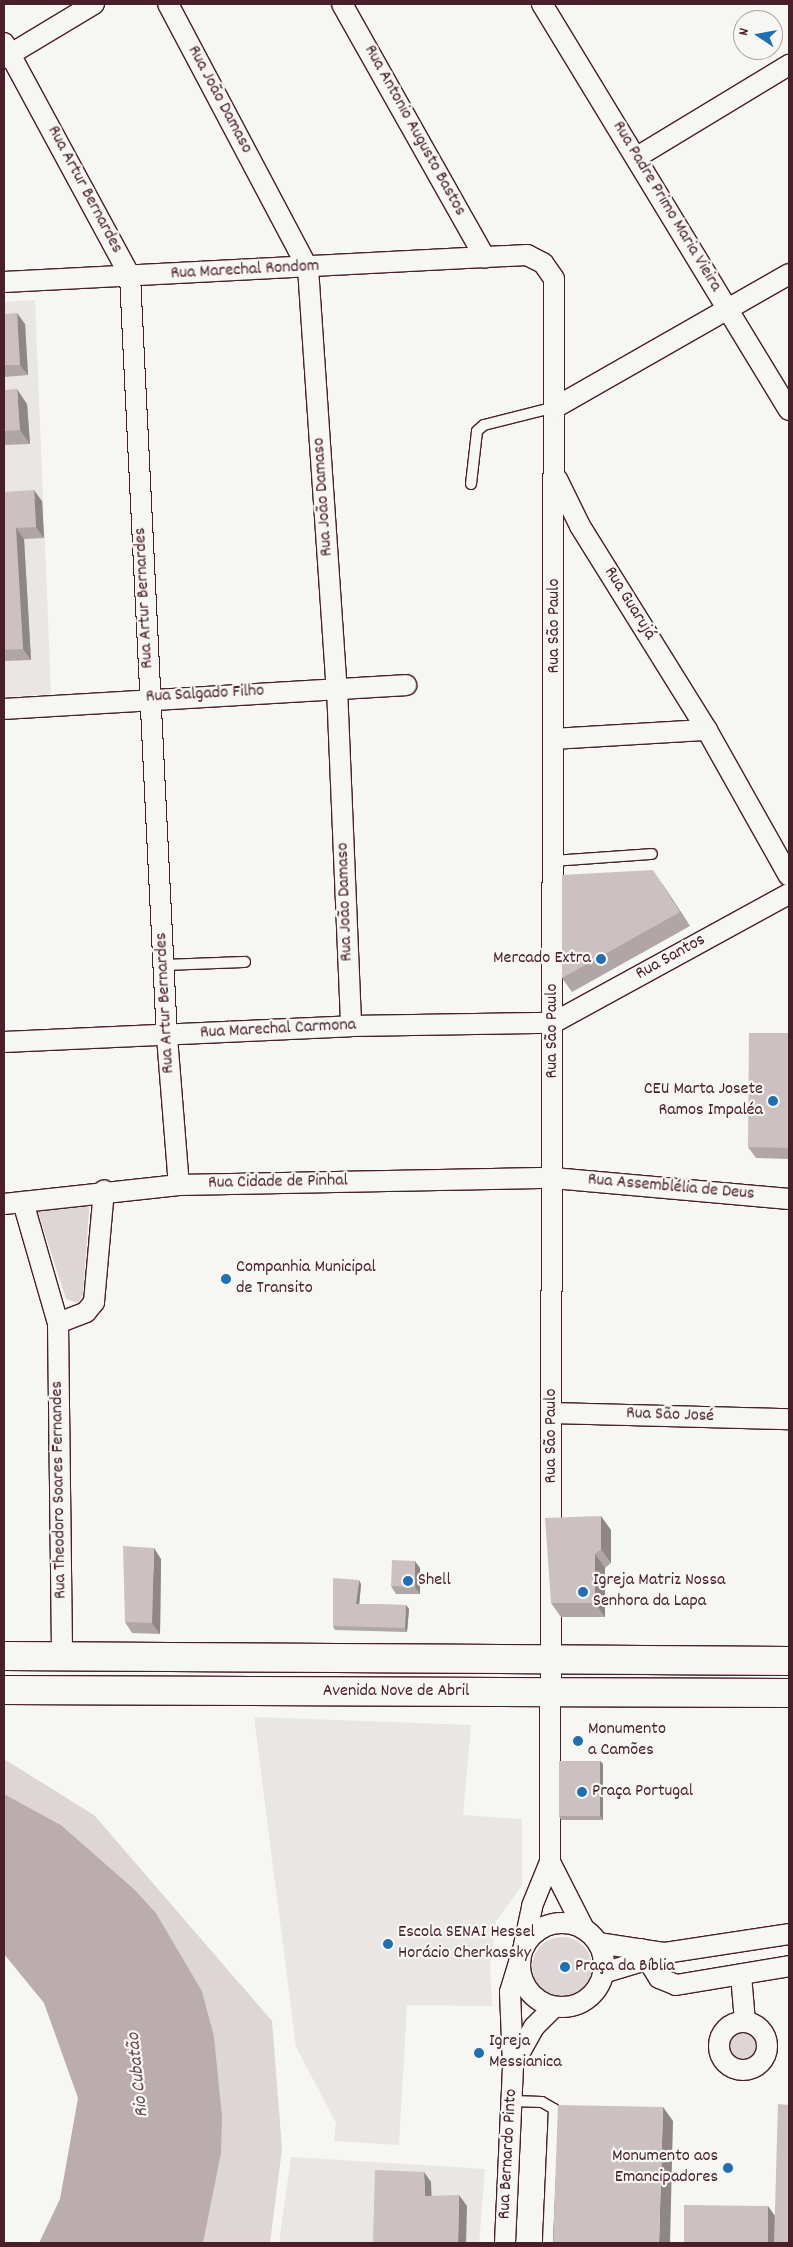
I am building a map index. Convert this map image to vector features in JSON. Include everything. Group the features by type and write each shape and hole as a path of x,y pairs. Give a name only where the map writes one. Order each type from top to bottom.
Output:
{"main road":[{"name":"Avenida Nove de Abril","path":"4,1656 789,1661"},
{"path":"33,1690 58,1675 62,1656"},
{"name":"Avenida Nove de Abril","path":"4,1690 789,1693"}],"street":[{"path":"6,51 94,4"},
{"name":"Rua João Damaso","path":"168,4 308,268 337,688 351,1026"},
{"name":"Rua Antonio Augusto Bastos","path":"342,4 485,258"},
{"name":"Rua Padre Primo Maria Vieira","path":"547,5 789,410"},
{"name":"Rua Artur Bernardes","path":"6,51 130,276 163,965 179,1185"},
{"path":"637,157 789,65"},
{"name":"Rua São Paulo","path":"485,258 528,255 549,269 556,288 550,1862 532,1906 522,1953"},
{"name":"Rua Marechal Rondom","path":"4,282 485,258"},
{"path":"556,407 729,312 789,274"},
{"name":"Rua Guarujá","path":"555,475 580,526 707,730 789,876"},
{"name":"Rua Salgado Filho","path":"4,709 150,698 406,685"},
{"path":"554,739 707,730"},
{"name":"Rua Santos","path":"553,1023 789,894"},
{"name":"Rua Marechal Carmona","path":"4,1042 167,1036 351,1026 553,1023"},
{"name":"Rua Cidade de Pinhal","path":"13,1203 104,1190 179,1185 553,1178"},
{"name":"Rua Assemblélia de Deus","path":"553,1178 789,1198"},
{"path":"58,1323 86,1312 94,1302 104,1190"},
{"name":"Rua Theodoro Soares Fernandes","path":"13,1203 58,1323 62,1656"},
{"name":"Rua São José","path":"552,1413 789,1419"},
{"name":"Rua São Paulo","path":"550,1862 591,1936"},
{"path":"789,1934 644,1955 603,1973 586,2000 554,2006 537,1999 525,1985 522,1953 545,1926 565,1923 591,1936 644,1955 666,1984 741,1975 789,1966"},
{"path":"591,1936 603,1973"},
{"name":"Rua Bernardo Pinto","path":"505,2243 513,2064 510,1992 522,1953"},
{"path":"741,1975 745,2022"},
{"name":"Rua Bernardo Pinto","path":"513,2064 534,2027 554,2006"}],"lane":[{"path":"471,484 477,431 484,425 556,407"},
{"path":"554,861 652,854"},
{"path":"163,965 245,962"},
{"path":"512,2101 542,2102 554,2110 548,2243"}],"shaded area":[{"path":"35,300 51,694 4,697 4,302"},
{"path":"90,1198 83,1294 78,1303 66,1299 36,1206"},
{"name":"Escola SENAI Hessel Horácio Cherkassky","path":"254,1717 471,1725 463,1815 522,1819 522,1886 496,1921 490,1966 492,2006 407,2005 399,2145 334,2141 336,2123 296,2047"},
{"path":"4,1759 94,1815 272,2021 282,2149 270,2243 203,2243 222,2115 214,2036 202,1991 156,1913 134,1889 61,1825 4,1794"},
{"path":"562,1937 579,1942 587,1950 592,1967 587,1984 579,1992 562,1997 545,1992 537,1984 532,1967 537,1950 545,1942"},
{"path":"742,2032 752,2036 756,2046 752,2056 742,2060 732,2056 728,2046 732,2036"},
{"path":"291,2157 485,2169 479,2243 279,2243"}],"water":[{"name":"Rio Cubatão","path":"4,1794 61,1825 134,1889 156,1913 202,1991 214,2036 222,2115 221,2153 203,2243 39,2243 60,2199 78,2098 44,2003 4,1954"}],"building":[{"path":"17,313 20,365 4,365 4,314"},
{"path":"17,389 20,430 4,431 4,390"},
{"path":"34,490 36,527 16,528 23,649 4,650 4,492"},
{"name":"Mercado Extra","path":"653,870 680,912 562,978 562,875"},
{"name":"CEU Marta Josete Ramos Impaléa","path":"749,1033 789,1033 789,1148 748,1147"},
{"name":"Igreja Matriz Nossa Senhora da Lapa","path":"601,1516 601,1549 595,1554 595,1603 551,1603 545,1518"},
{"path":"123,1546 154,1548 152,1623 125,1622"},
{"path":"392,1560 415,1561 415,1587 391,1586"},
{"name":"Shell","path":"333,1578 359,1580 356,1604 406,1605 405,1628 333,1626"},
{"name":"Praça Portugal","path":"559,1761 600,1761 600,1816 559,1816"},
{"path":"778,2104 789,2105 789,2243 774,2243"},
{"path":"558,2105 663,2107 659,2243 553,2243"},
{"path":"375,2170 424,2172 425,2196 459,2195 458,2243 373,2243"},
{"path":"684,2205 768,2206 768,2243 684,2243"}],"place":[{"name":"Mercado Extra","path":"601,959"},
{"name":"CEU Marta Josete Ramos Impaléa","path":"773,1101"},
{"name":"Companhia Municipal de Transito","path":"226,1279"},
{"name":"Shell","path":"408,1581"},
{"name":"Igreja Matriz Nossa Senhora da Lapa","path":"583,1592"},
{"name":"Monumento a Camões","path":"578,1741"},
{"name":"Praça Portugal","path":"582,1792"},
{"name":"Escola SENAI Hessel Horácio Cherkassky","path":"388,1944"},
{"name":"Praça da Bíblia","path":"565,1967"},
{"name":"Igreja Messianica","path":"479,2053"},
{"name":"Monumento aos Emancipadores","path":"728,2168"}]}
